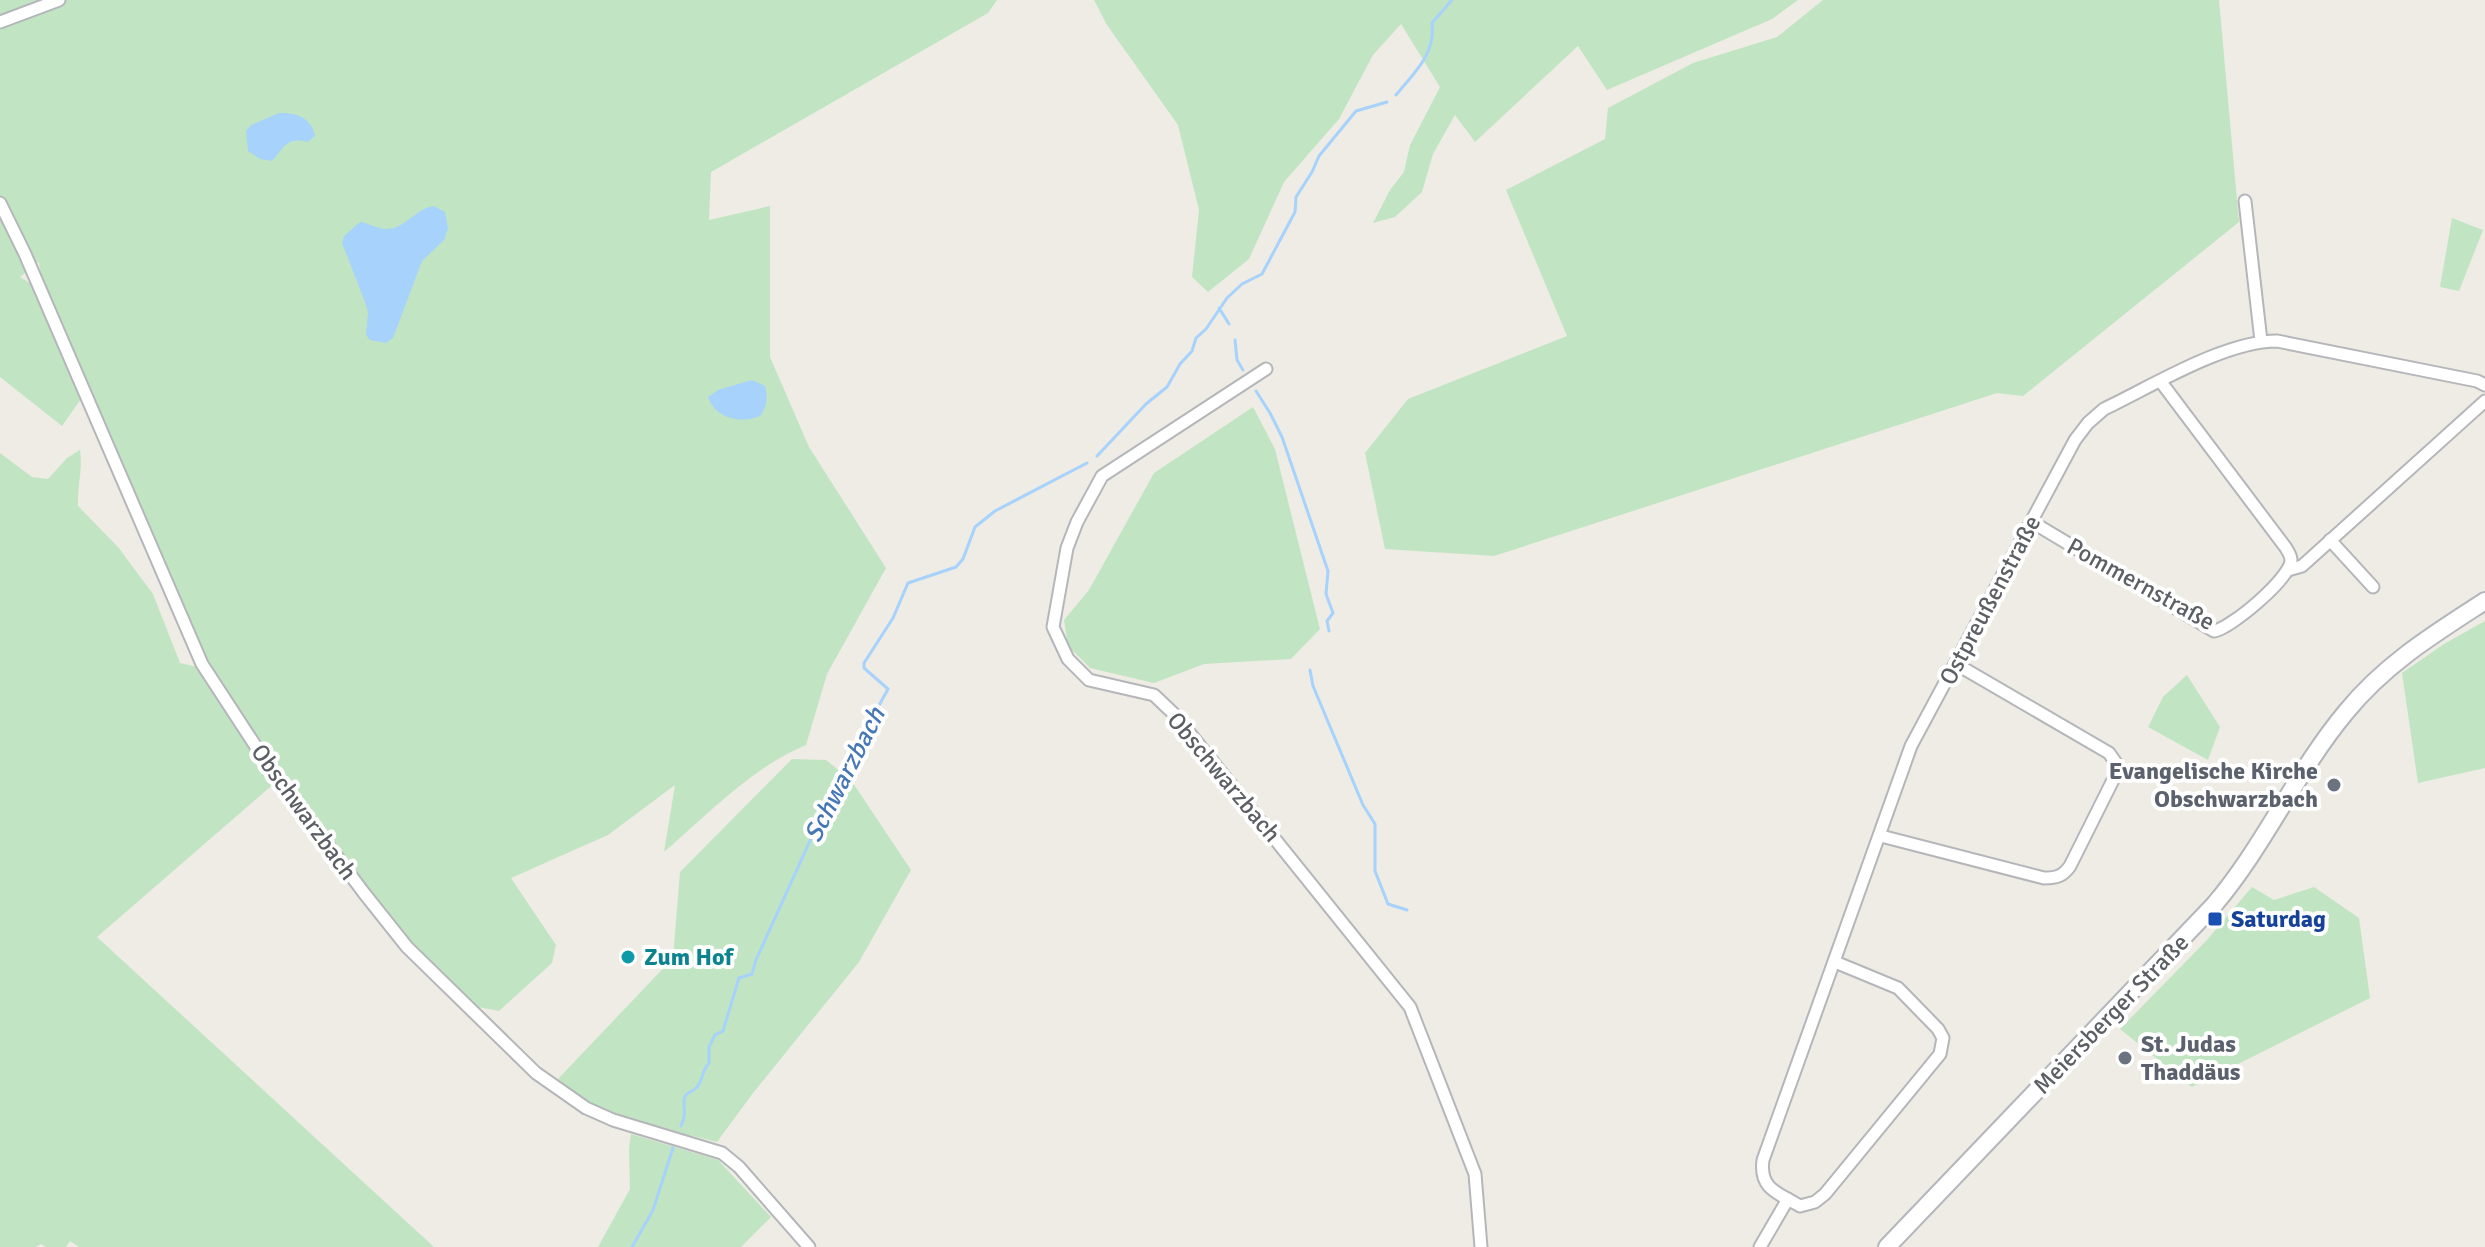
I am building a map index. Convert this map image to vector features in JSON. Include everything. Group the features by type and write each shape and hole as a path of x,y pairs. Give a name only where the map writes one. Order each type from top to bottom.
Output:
{"main road":[{"name":"Meiersberger Straße","path":"1887,1247 2214,905 2250,860 2332,730 2364,690 2419,642 2485,601"}],"street":[{"path":"0,22 59,0"},
{"path":"2245,201 2261,341"},
{"name":"Obschwarzbach","path":"0,203 25,254 202,664 266,762 364,893 407,947 536,1073 586,1108 613,1120 722,1153 739,1167 809,1247"},
{"name":"Ostpreußenstraße","path":"1788,1199 1768,1187 1761,1174 1763,1160 1911,746 2075,440 2088,423 2104,409 2231,348 2261,341 2277,341 2406,365 2485,389"},
{"name":"Obschwarzbach","path":"1266,369 1102,476 1067,548 1053,627 1068,659 1089,680 1154,695 1175,715 1410,1007 1475,1174 1481,1247"},
{"path":"2161,382 2286,548 2291,560 2288,570"},
{"path":"2288,570 2302,566 2485,401"},
{"name":"Pommernstraße","path":"2032,522 2214,631 2229,627 2288,570"},
{"path":"2330,540 2373,587"},
{"path":"1881,836 2044,878 2056,878 2064,875 2070,866 2115,776 2116,763 2109,753 1956,664"},
{"path":"1760,1247 1788,1199 1800,1206 1815,1202 1825,1194 1940,1054 1943,1038 1938,1029 1898,988 1835,962"}],"green space":[{"path":"0,0 997,0 988,13 711,172 709,220 770,206 770,357 809,447 886,568 827,674 806,745 749,779 664,852 675,785 608,835 511,878 556,945 552,963 499,1011 478,1007 409,943 269,762 208,661 41,281 39,262 20,277 33,285 81,399 62,426 0,377"},
{"path":"1094,0 1798,0 1772,19 1607,90 1578,46 1475,142 1455,115 1433,154 1422,192 1395,217 1373,223 1390,190 1404,172 1410,145 1440,87 1401,24 1373,55 1339,119 1284,182 1249,259 1208,292 1192,277 1199,210 1178,125 1107,25"},
{"path":"1823,0 2219,0 2239,222 2023,396 1997,393 1494,556 1385,549 1365,453 1408,399 1567,336 1506,190 1605,139 1608,108 1693,63 1777,37"},
{"path":"2452,218 2483,230 2459,291 2440,287"},
{"path":"1253,407 1275,449 1320,629 1291,659 1204,664 1154,683 1090,668 1068,646 1064,620 1089,590 1154,473"},
{"path":"80,450 78,506 118,547 153,594 180,663 197,667 276,782 97,937 434,1247 79,1247 70,1241 66,1247 41,1244 36,1247 0,1247 0,453 32,477 48,479 67,458"},
{"path":"2485,621 2485,768 2418,783 2402,673"},
{"path":"2187,675 2220,727 2208,760 2148,727 2163,697"},
{"path":"792,759 826,760 851,780 911,870 859,962 717,1142 616,1117 582,1098 558,1079 673,958 680,872"},
{"path":"2252,887 2274,900 2314,887 2359,918 2370,998 2192,1087 2120,1029 2206,941"},
{"path":"631,1134 718,1160 771,1217 741,1247 598,1247 630,1189"}],"water":[{"path":"279,113 302,117 315,136 308,142 290,142 272,161 260,159 248,151 246,131 251,125"},
{"path":"434,206 445,212 448,228 444,240 422,261 393,338 386,343 370,340 366,335 368,312 342,243 344,236 360,222 383,229 393,228"},
{"path":"752,380 765,386 766,402 760,416 745,420 730,418 717,410 708,397 718,390"}],"waterway":[{"name":"Schwarzbach","path":"1396,95 1427,54 1432,23 1452,0"},
{"name":"Schwarzbach","path":"1097,456 1146,404 1167,387 1180,364 1192,351 1196,338 1227,298 1242,284 1262,274 1295,212 1296,197 1319,156 1356,111 1387,102"},
{"path":"1219,308 1229,324"},
{"path":"1235,340 1237,360 1243,370"},
{"path":"1256,391 1282,437 1328,571 1326,594 1333,613 1327,621 1329,631"},
{"name":"Schwarzbach","path":"681,1126 684,1098 699,1084 709,1063 709,1047 715,1035 723,1031 739,978 752,974 833,790 888,689 864,668 864,663 893,618 908,583 956,567 963,559 975,527 995,511 1087,463"},
{"path":"1310,670 1313,686 1363,805 1375,824 1375,871 1388,904 1407,910"},
{"name":"Schwarzbach","path":"632,1247 653,1210 673,1148"}],"place":[{"name":"Evangelische Kirche Obschwarzbach","path":"2334,785"},
{"name":"Saturdag","path":"2215,919"},
{"name":"Zum Hof","path":"628,957"},
{"name":"St. Judas Thaddäus","path":"2125,1058"}]}
